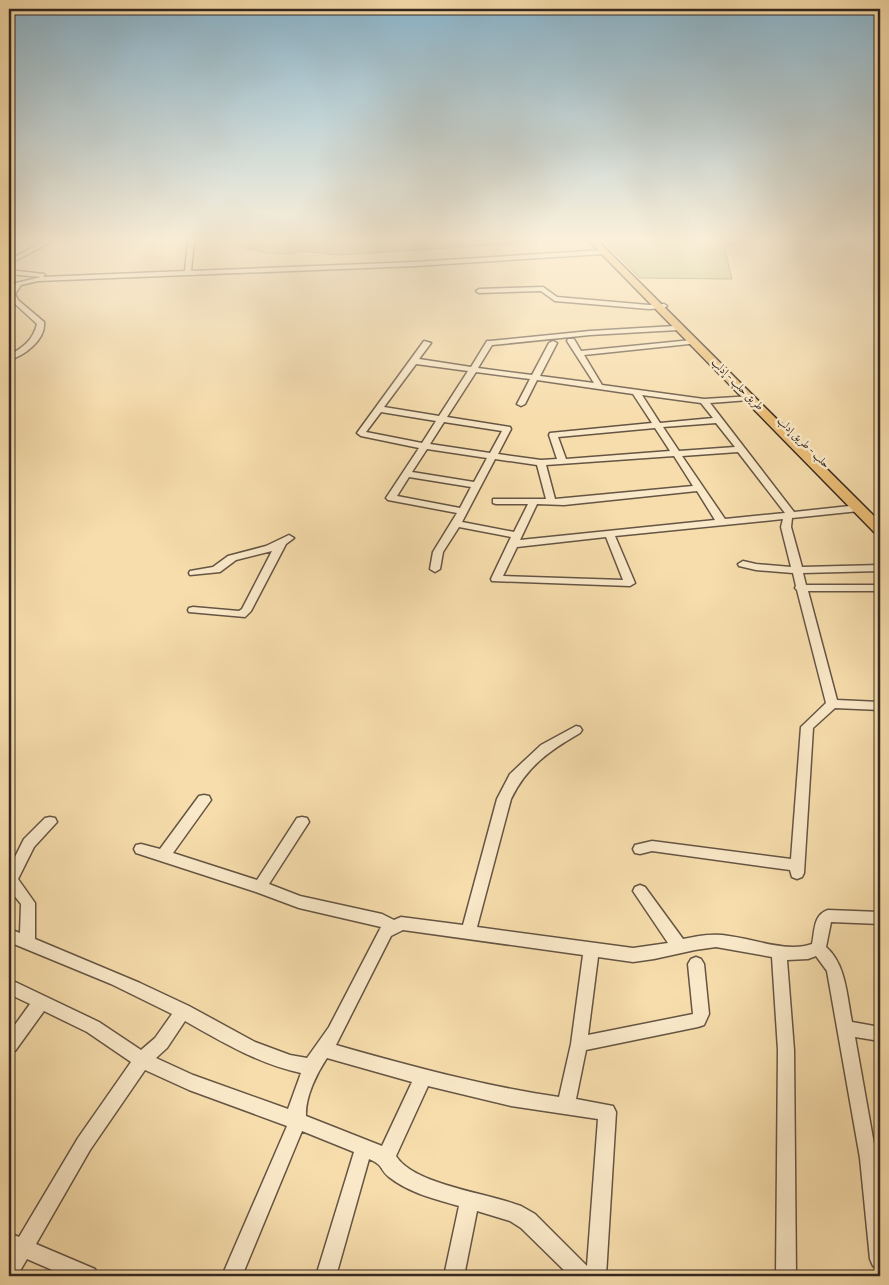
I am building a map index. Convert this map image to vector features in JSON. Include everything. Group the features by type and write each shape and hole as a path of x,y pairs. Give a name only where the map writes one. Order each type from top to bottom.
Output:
{"highway":[{"name":"طريق حلب - إدلب","path":"655,300 752,397 880,530"},
{"name":"حلب - طريق إدلب","path":"752,397 880,520"}],"street":[{"path":"9,358 22,352 39,335 41,324 15,300"},
{"path":"570,300 661,306"},
{"path":"461,512 391,498 487,346 496,341 675,328"},
{"path":"571,341 600,387"},
{"path":"579,353 689,342"},
{"path":"427,344 361,433 424,446 541,463 739,449"},
{"path":"521,404 553,344"},
{"path":"414,361 704,401 752,397"},
{"path":"635,392 721,521"},
{"path":"704,401 790,515"},
{"path":"378,409 507,429 494,455 475,485 456,524 438,552 435,569"},
{"path":"563,462 553,435 717,420"},
{"path":"541,463 551,503"},
{"path":"406,474 475,485"},
{"path":"496,501 551,503 699,488"},
{"path":"532,503 496,579 630,584 609,533"},
{"path":"456,524 514,539 609,533 859,508"},
{"path":"790,515 786,527 800,588 832,704"},
{"path":"193,610 241,615 246,611 285,541 232,558 216,570 194,573"},
{"path":"744,564 752,568 880,568"},
{"path":"800,588 880,588"},
{"path":"640,849 652,846 794,868 806,728 832,704 880,706"},
{"path":"469,931 504,798 515,778 545,748 576,730"},
{"path":"163,856 204,800"},
{"path":"27,943 28,903 10,880 30,843 50,822"},
{"path":"260,887 302,822"},
{"path":"140,849 260,887 299,902 382,920 394,928"},
{"path":"640,890 680,947"},
{"path":"232,1276 298,1121 297,1108 311,1067 335,1032 386,932 401,923 634,955 650,954 691,944 718,941 779,951 812,952 818,949 821,944 822,923 828,916 880,918"},
{"path":"9,935 136,988 247,1046 295,1064 311,1067"},
{"path":"566,1105 579,1044 591,948"},
{"path":"818,949 826,956 834,970 869,1158 880,1259"},
{"path":"779,951 786,1050 786,1276"},
{"path":"579,1044 698,1020 701,1014 696,964"},
{"path":"9,986 93,1027 142,1060 190,1082 298,1121 386,1157 394,1170 421,1186 514,1213 528,1221 583,1276"},
{"path":"9,1046 41,1002"},
{"path":"9,1271 15,1245 142,1060 160,1043 183,1011"},
{"path":"845,1028 880,1034"},
{"path":"324,1049 423,1078 511,1098 607,1112 596,1276"},
{"path":"386,1157 423,1078"},
{"path":"326,1276 364,1147"},
{"path":"454,1276 470,1200"},
{"path":"15,1245 88,1276"}]}
